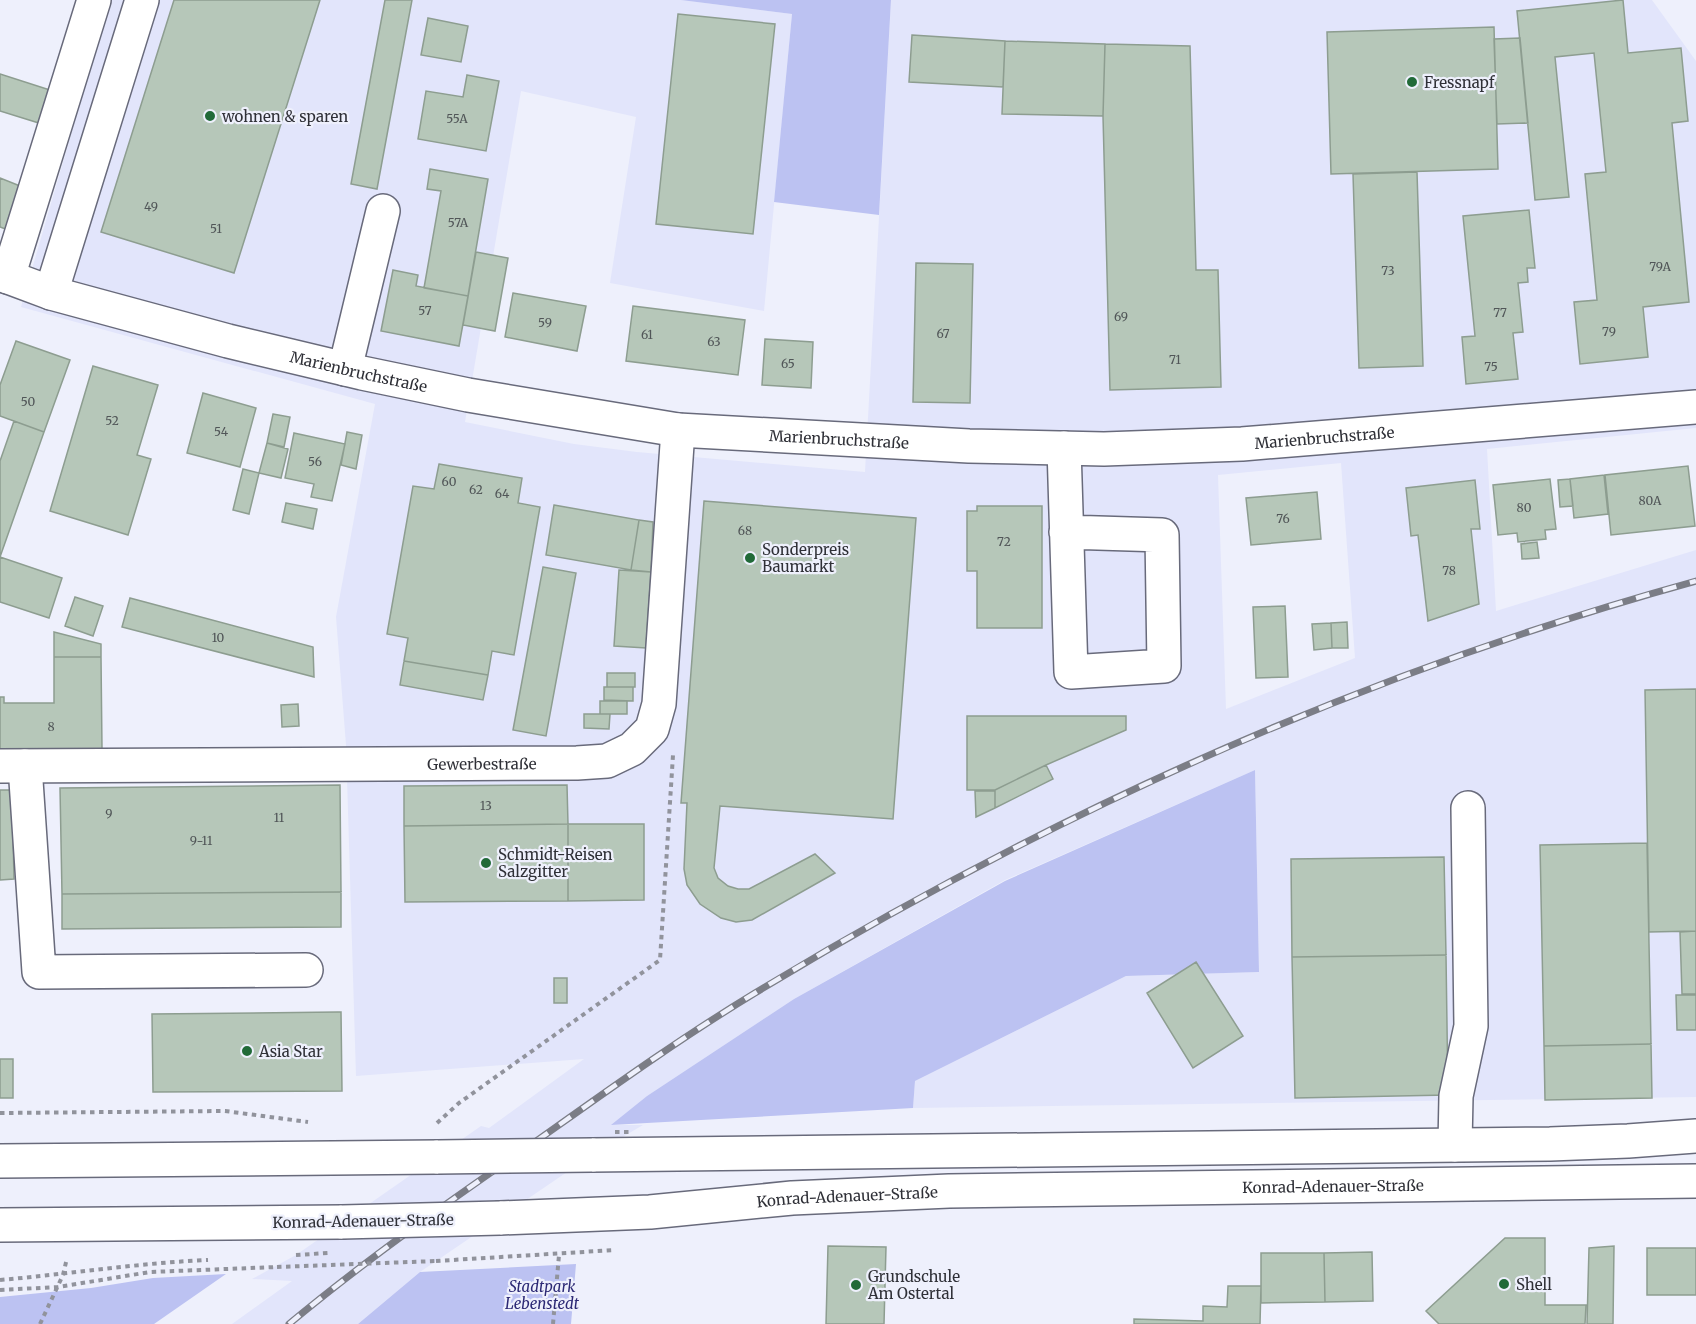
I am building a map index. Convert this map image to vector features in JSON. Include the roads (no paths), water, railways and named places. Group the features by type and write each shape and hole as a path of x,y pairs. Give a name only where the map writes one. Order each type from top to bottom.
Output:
{"street":[{"path":"4,276 94,0"},
{"path":"51,293 142,0"},
{"path":"345,369 383,212"},
{"name":"Marienbruchstraße","path":"4,276 51,293 228,341 345,369 468,395 678,430 969,446 1104,449 1242,444 1696,407"},
{"name":"Gewerbestraße","path":"12,766 577,763 607,761 632,749 652,729 659,704 678,430"},
{"path":"1064,448 1066,532 1071,672 1164,666 1162,535 1066,532"},
{"path":"12,766 39,972 306,970"},
{"path":"1455,1145 1456,1096 1471,1026 1468,808"},
{"path":"0,1161 1455,1145 1628,1141 1696,1136"},
{"name":"Konrad-Adenauer-Straße","path":"0,1225 500,1218 650,1212 792,1198 949,1191 1696,1181"}],"railway":[{"path":"289,1324 379,1253 441,1208 699,1029 755,993 866,928 979,866 1094,808 1211,754 1330,704 1451,659 1573,618 1696,581"}],"place":[{"name":"Fressnapf","path":"1412,82"},
{"name":"wohnen & sparen","path":"210,116"},
{"name":"Sonderpreis Baumarkt","path":"750,558"},
{"name":"Schmidt-Reisen Salzgitter","path":"486,863"},
{"name":"Asia Star","path":"247,1051"},
{"name":"Shell","path":"1504,1284"},
{"name":"Grundschule Am Ostertal","path":"856,1285"}],"park label":[{"name":"Stadtpark Lebenstedt","path":"542,1294"}]}
